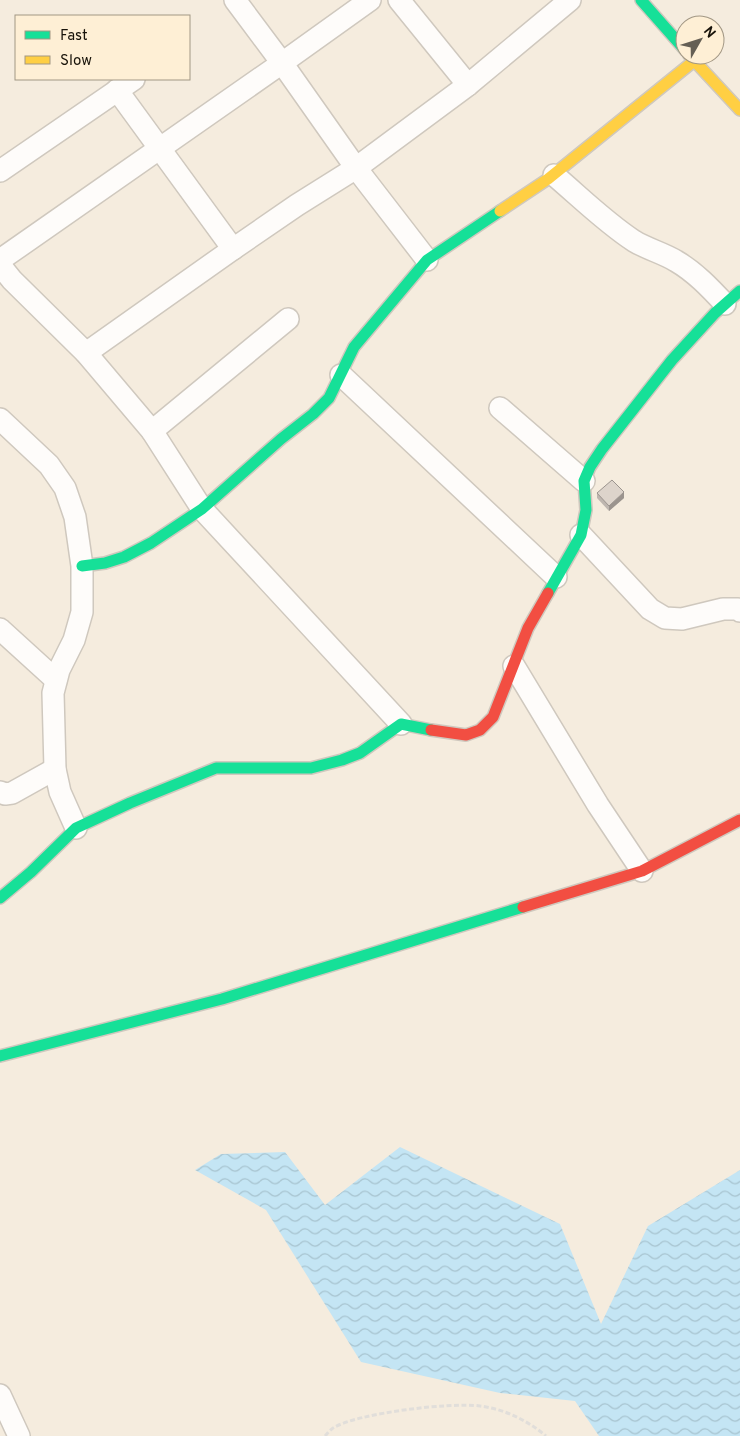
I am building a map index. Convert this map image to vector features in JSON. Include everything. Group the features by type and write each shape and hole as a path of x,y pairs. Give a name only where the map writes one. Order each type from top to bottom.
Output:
{"street":[{"path":"235,0 356,168 427,260"},
{"path":"0,260 370,0"},
{"path":"399,0 468,85"},
{"path":"86,353 232,249 356,168 468,85 570,0"},
{"path":"641,0 675,39"},
{"path":"82,566 105,563 124,557 151,543 202,509 281,439 313,414 329,398 354,347 427,260 554,174 684,65"},
{"path":"698,65 740,110"},
{"path":"0,171 126,85 159,148 232,249"},
{"path":"4,279 86,353 152,431 202,509 401,724 454,734 466,734 480,730 493,717 528,628 581,535 586,510 584,482 590,467 666,367 732,297 675,260 637,242 621,232 554,174"},
{"path":"152,431 288,319"},
{"path":"341,375 556,577"},
{"path":"500,408 584,482"},
{"path":"0,419 49,465 65,488 75,517 82,566 82,612 74,640 59,670 53,692 55,769 60,792 76,828"},
{"path":"581,535 650,609 665,618 682,619 723,609 740,611"},
{"path":"0,629 56,680"},
{"path":"514,666 598,805 642,871"},
{"path":"0,898 76,828 164,788 216,768 311,768 342,760 360,754 401,724"},
{"path":"0,792 5,794 12,793 55,769"},
{"path":"0,1056 222,999 642,871 740,820"},
{"path":"0,1396 19,1436"}],"path":[{"path":"324,1436 333,1428 362,1418 388,1412 462,1404 482,1406 515,1416 538,1429 546,1436"}],"water":[{"path":"400,1147 560,1224 601,1324 648,1226 740,1170 740,1436 599,1436 575,1401 500,1393 361,1362 266,1210 195,1170 221,1154 285,1152 325,1205"}],"building":[{"path":"612,480 624,492 609,506 597,493"}],"traffic: fast":[{"path":"641,0 675,39"},
{"path":"82,566 105,563 124,557 151,543 202,509 281,439 313,414 329,398 354,347 427,260 500,211"},
{"path":"548,593 581,535 586,510 584,481 590,467 672,360 715,313 740,291"},
{"path":"0,898 31,872 76,828 130,803 216,768 311,768 360,753 401,724 431,730"},
{"path":"0,1056 222,999 523,907"}],"traffic: slow":[{"path":"500,211 548,179 689,65"},
{"path":"698,65 740,110"}],"traffic: jam":[{"path":"431,730 466,735 480,730 493,717 528,628 548,593"},
{"path":"523,907 642,871 740,820"}]}
